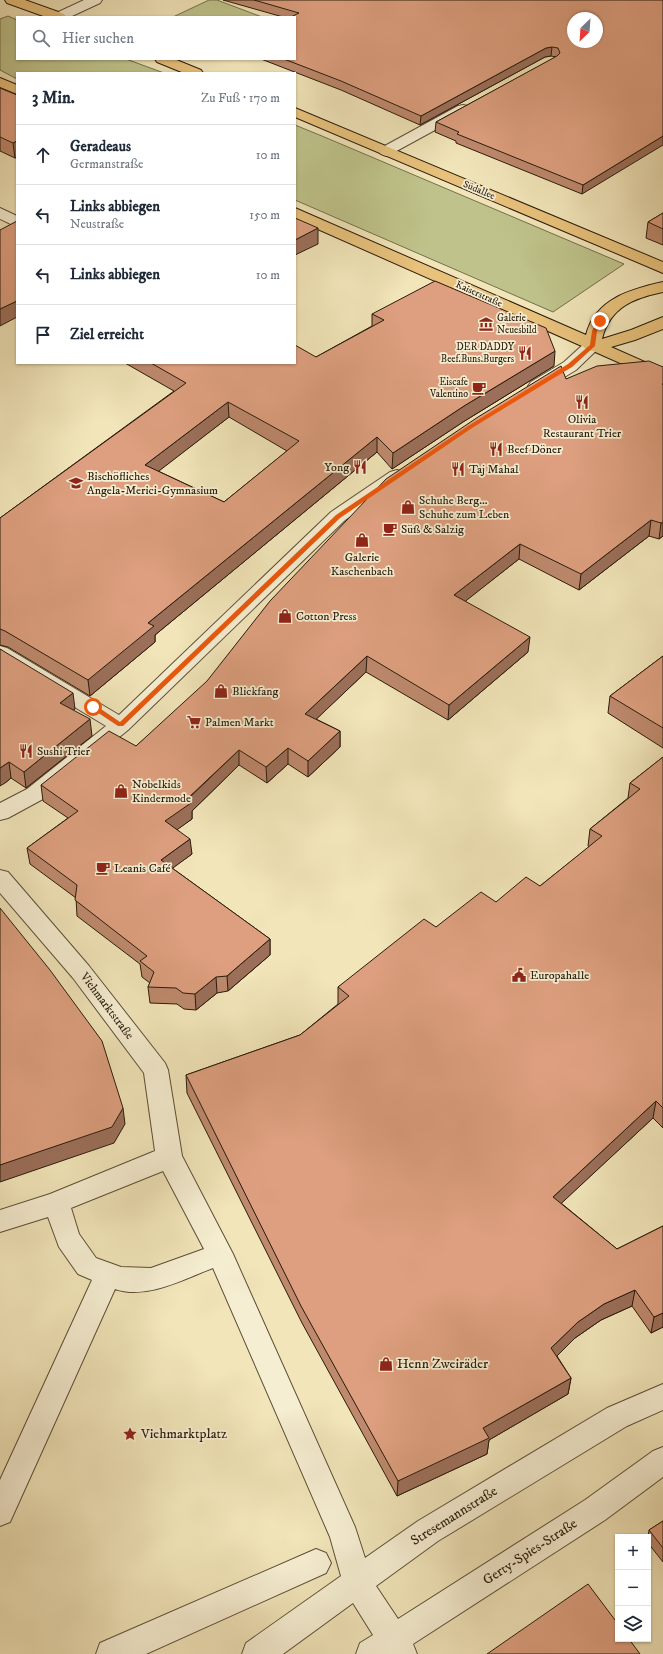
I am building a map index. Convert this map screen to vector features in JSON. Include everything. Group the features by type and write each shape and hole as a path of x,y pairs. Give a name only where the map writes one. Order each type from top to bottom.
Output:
{"main road":[{"path":"12,0 56,16"},
{"path":"164,60 194,72"},
{"path":"0,82 16,90"},
{"name":"Südallee","path":"296,112 663,268"},
{"name":"Kaiserstraße","path":"296,214 663,377"},
{"path":"663,287 635,294 621,300 607,310 595,331 592,346 618,341 637,335 663,322"}],"street":[{"path":"61,16 95,0"},
{"path":"386,151 476,102"},
{"path":"0,214 16,222"},
{"path":"523,394 578,359 592,346"},
{"path":"0,812 35,794 121,725 338,516 410,467"},
{"path":"0,653 121,725"},
{"name":"Viehmarktstraße","path":"0,878 81,972 156,1070 169,1157"},
{"path":"0,1221 56,1203 169,1157 220,1254 345,1537 357,1582 389,1649"},
{"path":"56,1203 68,1239 87,1266 120,1279 151,1280 220,1254"},
{"path":"0,1512 108,1275"},
{"name":"Stresemannstraße","path":"257,1654 441,1523 616,1417 663,1397"},
{"name":"Gerty-Spies-Straße","path":"389,1649 595,1510 663,1460"},
{"path":"111,1654 316,1563"}],"green space":[{"path":"209,0 217,0 259,16 175,16"},
{"path":"8,16 16,20 16,60 129,60 161,72 16,72 16,78 0,70 0,19"},
{"path":"296,125 624,264 553,312 296,200"}],"building":[{"path":"254,0 663,0 663,136 583,185 457,134 459,132 436,122 557,56 560,53 558,48 546,48 421,116 341,81 287,60 296,60 296,16 293,16 299,13"},
{"path":"0,88 16,95 16,142 13,143 0,137"},
{"path":"663,213 663,229 648,222"},
{"path":"296,218 318,228 296,239"},
{"path":"16,222 16,301 0,309 0,230"},
{"path":"435,281 546,328 555,351 464,406 393,453 377,437 148,623 154,626 88,680 0,629 0,518 186,383 153,364 296,364 296,346 316,357 384,320 372,314","holes":["228,402 299,441 224,502 145,465"]},
{"path":"649,361 663,367 663,522 661,523 651,520 581,574 520,544 454,595 530,637 449,705 367,656 305,714 340,731 308,761 288,748 266,767 239,750 187,799 191,803 165,821 190,839 161,860 270,939 227,976 216,977 195,994 183,993 176,988 148,987 154,972 140,961 147,956 75,900 77,885 27,848 78,811 41,785 109,731 136,746 207,681 270,601 386,479 478,417 561,366 566,379 597,366"},
{"path":"0,649 73,693 60,703 90,719 24,772 9,762 0,768"},
{"path":"663,656 663,728 610,696"},
{"path":"663,757 663,1108 656,1101 553,1197 617,1249 663,1226 663,1313 654,1317 635,1290 604,1304 578,1322 551,1348 571,1378 483,1428 489,1438 398,1481 301,1306 186,1075 300,1035 349,996 338,987 424,919 436,927 481,892 496,902 526,877 540,886 602,836 590,829 640,789 630,783"},
{"path":"0,908 50,970 102,1041 123,1108 112,1127 0,1165"},
{"path":"663,1521 663,1548 649,1530"},
{"path":"588,1584 615,1620 615,1642 631,1642 640,1654 487,1654"}],"place":[{"name":"Galerie Neuesbild","path":"486,324"},
{"name":"DER DADDY Beef.Buns.Burgers","path":"525,353"},
{"name":"Eiscafe Valentino","path":"479,388"},
{"name":"Olivia Restaurant Trier","path":"582,402"},
{"name":"Beef Döner","path":"496,449"},
{"name":"Yong","path":"360,467"},
{"name":"Taj Mahal","path":"458,469"},
{"name":"Bischöfliches Angela-Merici-Gymnasium","path":"76,483"},
{"name":"Schuhe Berg... Schuhe zum Leben","path":"408,507"},
{"name":"Süß & Salzig","path":"390,529"},
{"name":"Galerie Kaschenbach","path":"362,540"},
{"name":"Cotton Press","path":"285,616"},
{"name":"Blickfang","path":"221,691"},
{"name":"Palmen Markt","path":"194,722"},
{"name":"Sushi Trier","path":"26,751"},
{"name":"Nobelkids Kindermode","path":"121,791"},
{"name":"Leanis Café","path":"103,868"},
{"name":"Europahalle","path":"519,975"},
{"name":"Henn Zweiräder","path":"386,1364"},
{"name":"Viehmarktplatz","path":"130,1434"}],"route":[{"path":"93,707 121,725 338,516 470,427 570,366 592,346 595,331 600,321"}]}
